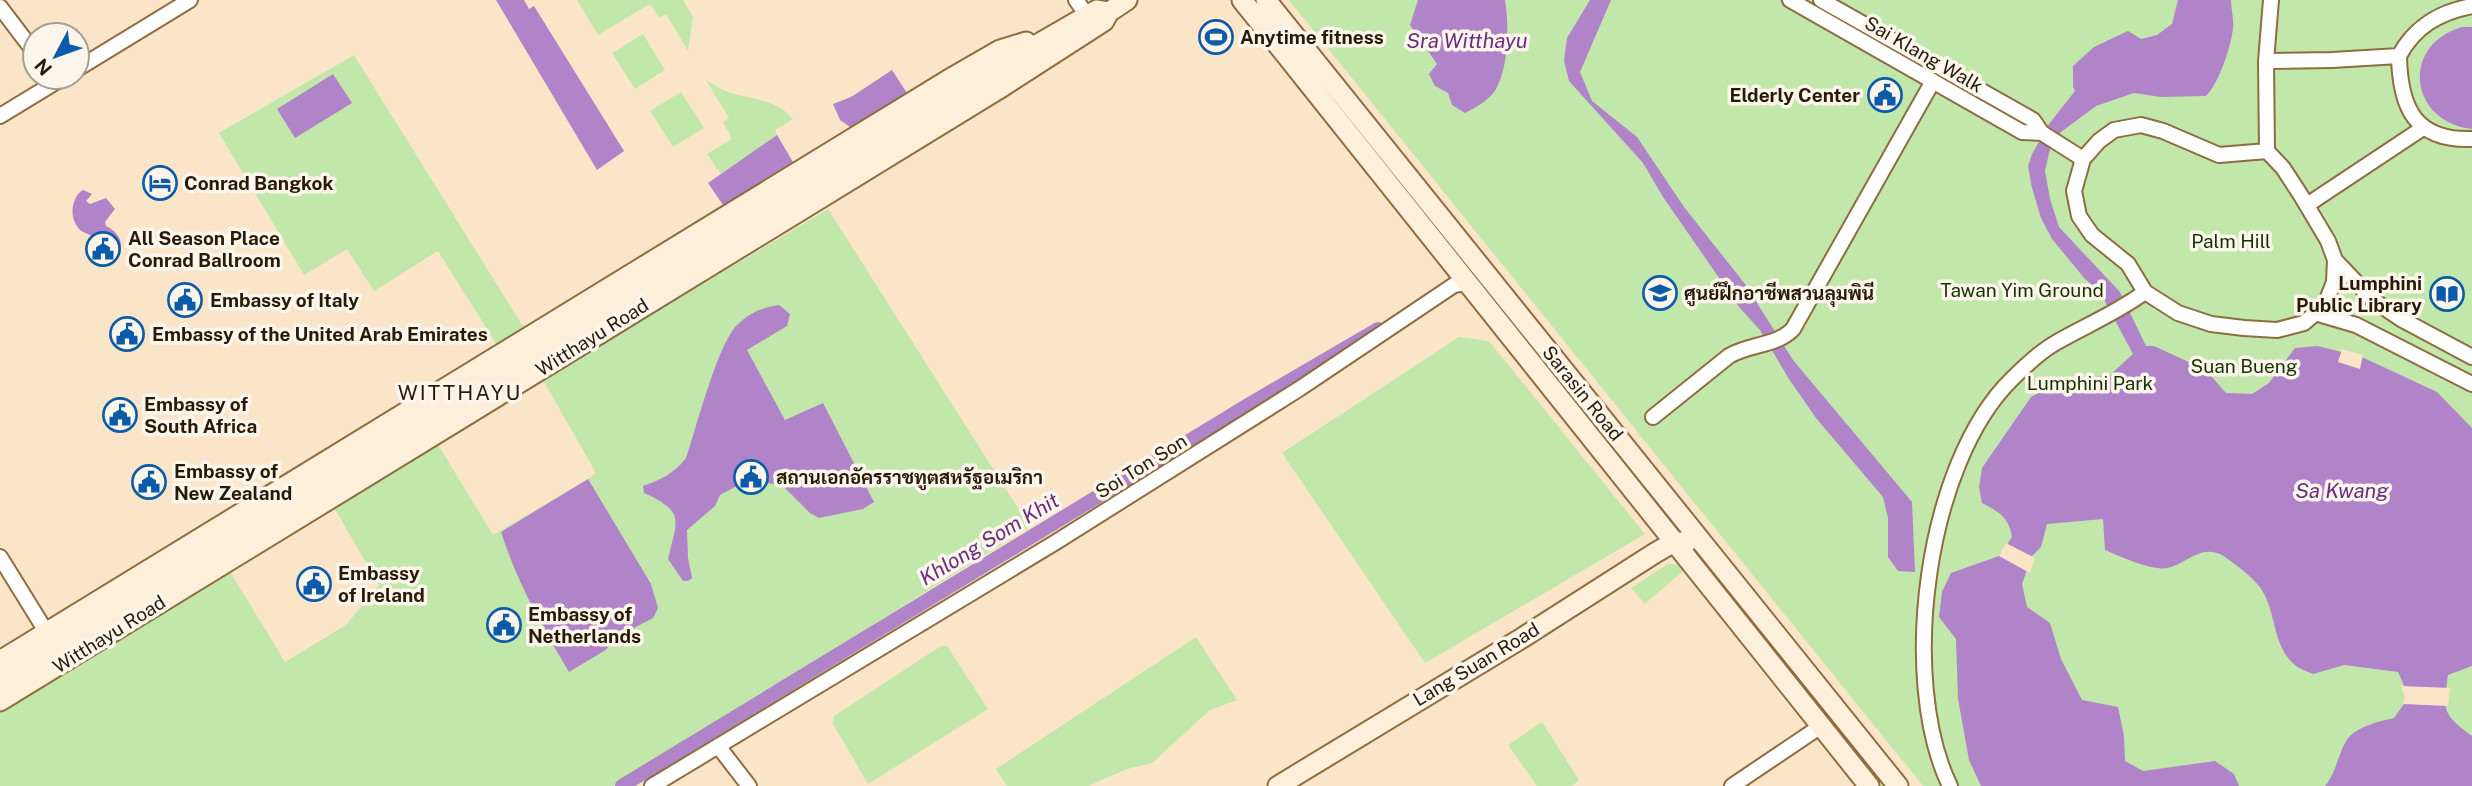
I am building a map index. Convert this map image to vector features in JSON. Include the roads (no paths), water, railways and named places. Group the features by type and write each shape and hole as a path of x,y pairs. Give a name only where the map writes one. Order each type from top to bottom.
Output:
{"main road":[{"name":"Witthayu Road","path":"0,661 362,449 560,337 836,168 1092,29 1126,0"},
{"name":"Sarasin Road","path":"1242,0 1869,786"},
{"name":"Sarasin Road","path":"1266,0 1708,546 1898,786"},
{"name":"Witthayu Road","path":"0,701 690,258 836,168 946,90 1059,31 1082,8 1109,12"},
{"name":"Witthayu Road","path":"0,681 362,449 529,337 690,258"},
{"path":"529,337 560,337"},
{"path":"1674,542 1708,546"},
{"name":"Lang Suan Road","path":"1278,786 1674,542"}],"street":[{"path":"91,60 190,0"},
{"name":"Sai Klang Walk","path":"1790,0 2022,132 2048,138 2083,159"},
{"name":"Sai Klang Walk","path":"1821,0 2033,120 2048,138"},
{"path":"2267,151 2219,155 2164,131 2141,125 2114,130 2099,141 2083,159 2074,191 2080,216 2092,235 2128,264 2145,292 2178,313 2222,325 2277,330 2304,323 2325,305 2334,282 2335,260 2328,241 2283,168 2267,151 2266,61 2270,0"},
{"path":"2472,6 2436,17 2414,35 2399,56 2402,89 2413,119 2423,128 2447,138 2472,139"},
{"path":"0,7 21,35"},
{"path":"1859,39 1866,25"},
{"path":"2266,61 2399,56"},
{"path":"1653,417 1729,356 1742,348 1784,337 1793,329 1933,81"},
{"path":"0,116 38,91"},
{"path":"1975,105 1982,91"},
{"path":"2307,205 2423,128"},
{"path":"2335,260 2374,300 2423,331 2472,357"},
{"name":"Soi Ton Son","path":"652,786 1056,542 1299,389 1454,285 1466,283"},
{"path":"1950,786 1936,746 1924,669 1925,597 1945,503 1975,428 2010,381 2055,343 2127,305 2145,292"},
{"path":"2315,313 2356,325 2472,384"},
{"path":"2413,352 2423,331"},
{"path":"0,558 47,633"},
{"path":"1732,786 1821,726"},
{"path":"718,747 749,786"}],"water":[{"path":"496,0 524,0 529,9 534,6 624,151 597,170"},
{"name":"Sra Witthayu","path":"1418,0 1505,0 1507,45 1500,79 1490,97 1465,113 1452,105 1448,93 1435,86 1429,74 1437,64 1410,25"},
{"path":"1590,0 1611,0 1580,72 1592,101 1637,137 1684,207 1745,284 1793,360 1912,502 1915,572 1898,571 1888,557 1888,518 1883,497 1816,418 1760,330 1740,308 1663,197 1643,163 1569,81 1564,61 1567,38"},
{"name":"Sa Kwang","path":"2178,0 2231,0 2232,36 2215,83 2206,96 2161,97 2134,93 2096,106 2061,132 2050,149 2045,171 2059,227 2120,292 2146,346 2154,346 2206,370 2226,393 2252,394 2269,383 2295,348 2318,346 2364,358 2437,392 2472,428 2472,666 2448,675 2445,704 2450,717 2472,736 2472,786 2325,786 2333,774 2347,739 2366,726 2394,718 2409,697 2398,672 2344,665 2313,674 2300,669 2281,647 2265,595 2237,565 2214,552 2200,553 2167,568 2136,562 2105,550 2103,519 2047,524 2041,547 2032,556 2022,584 2027,607 2050,623 2061,659 2082,700 2118,707 2124,736 2125,761 2143,771 2215,761 2234,774 2239,786 1981,786 1969,760 1958,699 1956,639 1939,617 1942,592 1951,573 1999,556 2012,537 2002,516 1982,503 1979,487 1982,468 2031,397 2063,379 2110,375 2133,354 2100,292 2085,279 2052,239 2041,218 2028,166 2049,124 2075,91 2073,66 2094,47 2128,31 2141,39 2157,35 2172,24"},
{"path":"2462,27 2472,27 2472,129 2451,123 2435,113 2425,98 2420,82 2421,65 2429,50 2442,36"},
{"path":"892,70 907,93 850,127 840,120 833,104 851,97"},
{"path":"333,74 352,103 295,138 277,109"},
{"path":"777,135 793,162 723,205 708,183"},
{"path":"83,190 92,194 86,201 90,204 106,198 115,209 105,222 119,238 121,249 116,254 108,256 97,247 94,237 78,228 72,210 75,199"},
{"path":"779,305 790,314 787,326 747,350 785,420 823,403 874,502 863,509 819,518 810,513 782,485 765,483 755,489 735,487 720,495 715,506 687,530 692,578 683,581 668,559 675,519 667,506 644,493 643,486 667,475 686,458 714,369 736,326 756,312"},
{"path":"588,479 651,584 658,608 653,618 624,633 604,651 569,672 531,604 501,532"}],"waterway":[{"name":"Khlong Som Khit","path":"622,786 1248,405 1378,329"}],"place":[{"name":"Anytime fitness","path":"1216,37"},
{"name":"Elderly Center","path":"1885,95"},
{"name":"Conrad Bangkok","path":"160,183"},
{"name":"All Season Place Conrad Ballroom","path":"103,249"},
{"name":"ศูนย์ฝึกอาชีพสวนลุมพินี","path":"1660,293"},
{"name":"Lumphini Public Library","path":"2447,294"},
{"name":"Embassy of Italy","path":"185,300"},
{"name":"Embassy of the United Arab Emirates","path":"127,334"},
{"name":"Embassy of South Africa","path":"120,415"},
{"name":"สถานเอกอัครราชทูตสหรัฐอเมริกา","path":"751,477"},
{"name":"Embassy of New Zealand","path":"149,482"},
{"name":"Embassy of Ireland","path":"314,584"},
{"name":"Embassy of Netherlands","path":"504,625"}],"district":[{"name":"WITTHAYU","path":"460,392"}],"park label":[{"name":"Palm Hill","path":"2231,241"},
{"name":"Tawan Yim Ground","path":"2022,290"},
{"name":"Suan Bueng","path":"2244,366"},
{"name":"Lumphini Park","path":"2090,383"}]}
